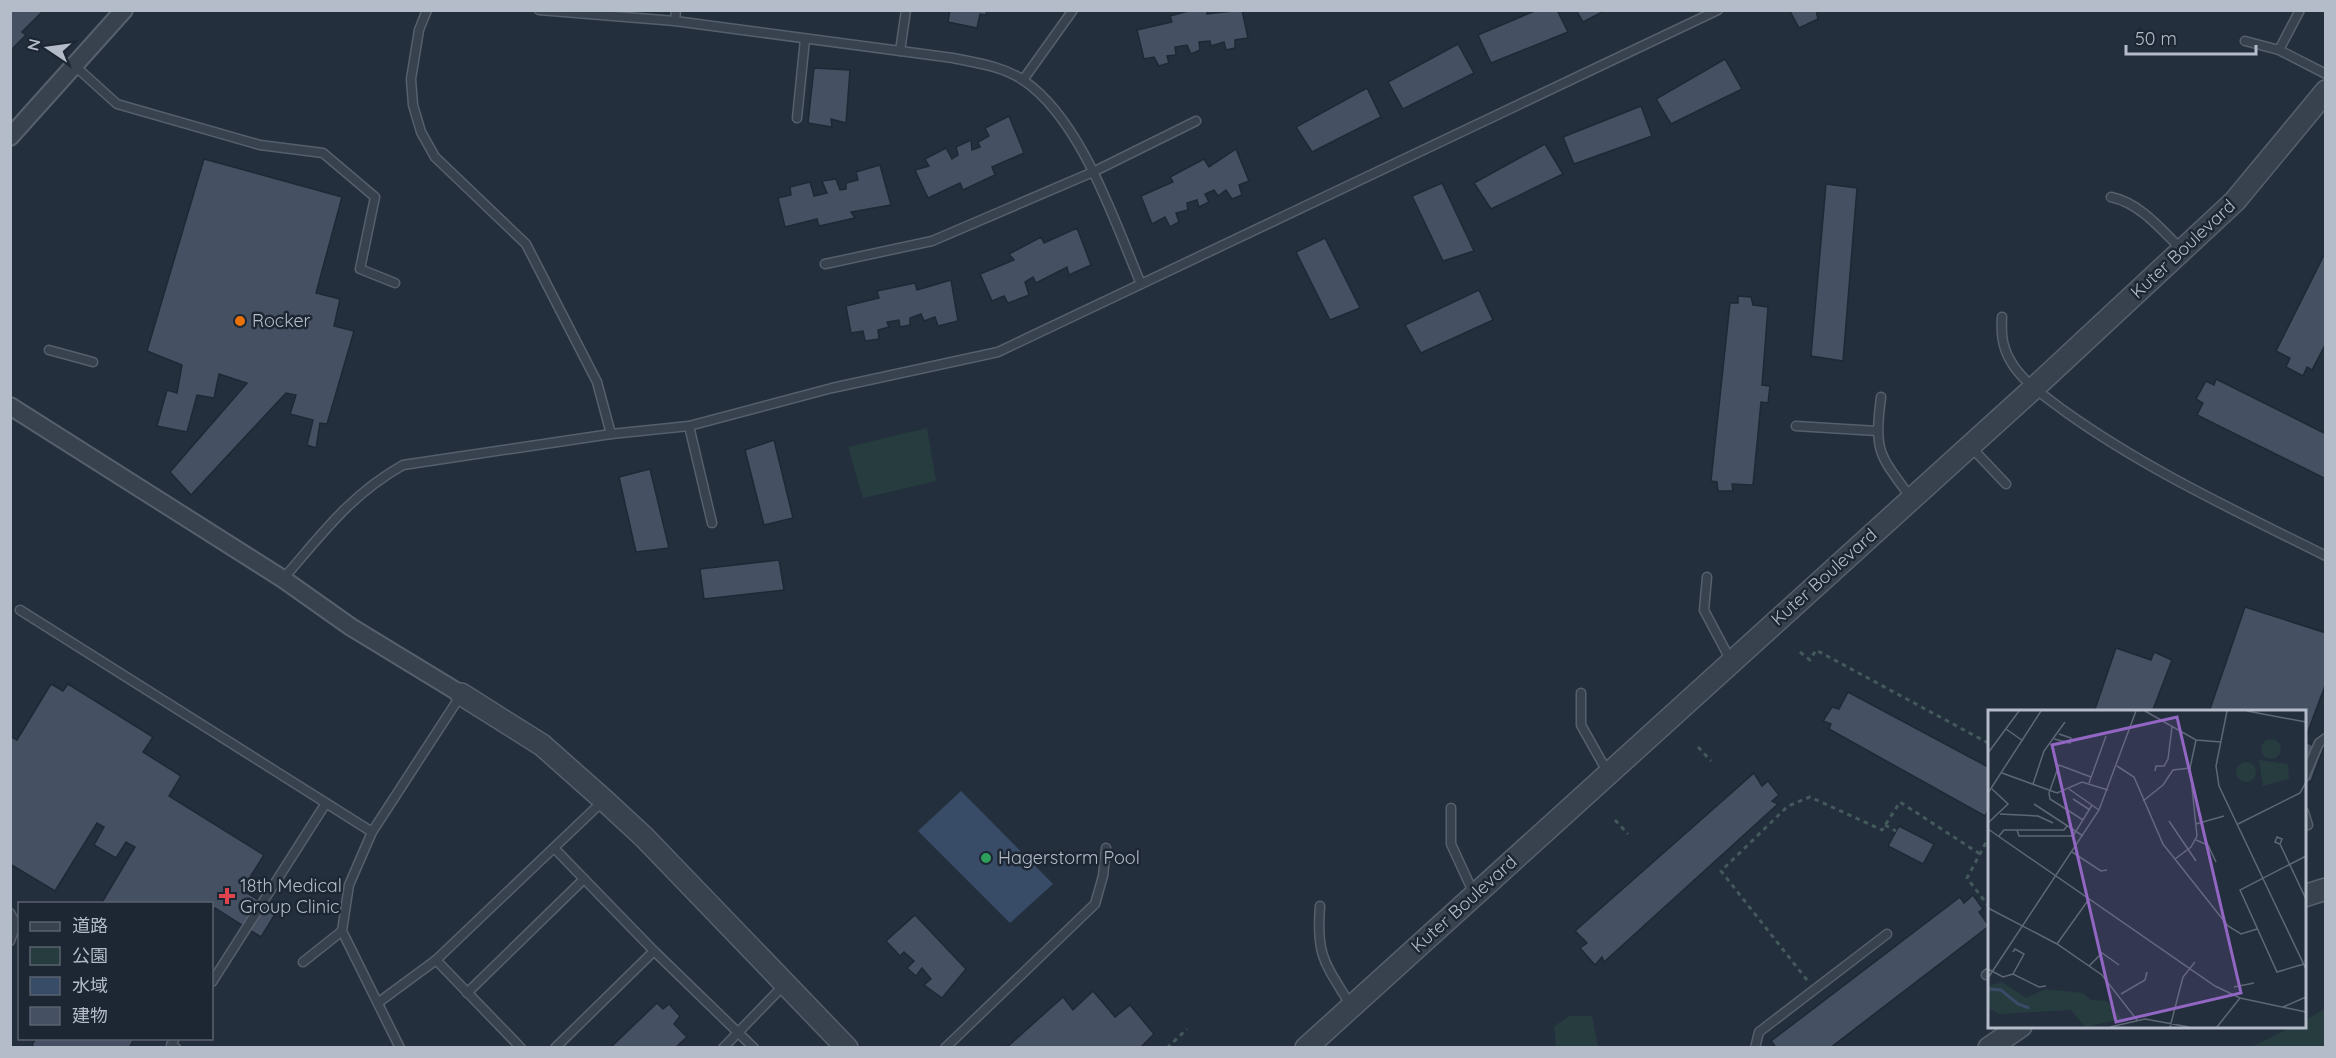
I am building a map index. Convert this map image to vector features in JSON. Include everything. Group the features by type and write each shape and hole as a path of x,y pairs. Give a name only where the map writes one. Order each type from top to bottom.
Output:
{"street":[{"path":"13,130 75,66 124,10"},
{"name":"Kuter Boulevard","path":"1306,1047 2034,388 2235,201 2325,91"},
{"path":"10,406 283,579 351,627 542,745 644,837 847,1047"},
{"path":"2306,895 2325,889"},
{"path":"1989,1047 2018,1028"}],"lane":[{"path":"426,10 417,38 411,79 412,105 421,132 435,157 526,244 597,382 611,434"},
{"path":"539,10 675,21 900,51 993,66 1023,80 1049,105 1070,132 1093,172 1141,284"},
{"path":"675,21 676,10"},
{"path":"900,51 906,10"},
{"path":"1023,80 1073,10"},
{"path":"283,579 345,507 373,482 403,465 611,434 689,426 832,388 998,352 1718,10"},
{"path":"2280,50 2300,10"},
{"path":"797,118 805,39"},
{"path":"2246,41 2280,50 2325,74"},
{"path":"75,66 117,104 260,145 323,153 375,197 360,269 395,283"},
{"path":"825,264 932,241 1093,172 1196,121"},
{"path":"2111,197 2124,200 2137,208 2182,250"},
{"path":"2002,317 2001,339 2011,362 2034,388 2103,439 2325,556"},
{"path":"49,350 93,362"},
{"path":"1881,397 1877,431 1878,445 1885,461 1912,498"},
{"path":"689,426 712,523"},
{"path":"1796,426 1877,431"},
{"path":"1970,446 2006,484"},
{"path":"1707,577 1704,610 1731,661"},
{"path":"20,610 372,832"},
{"path":"1581,693 1581,725 1608,773"},
{"path":"400,1047 342,931 349,885 372,832 461,694"},
{"path":"2306,773 2319,743 2325,738"},
{"path":"379,1002 436,960 604,800"},
{"path":"213,980 326,803"},
{"path":"1451,808 1451,844 1474,894"},
{"path":"2306,818 2308,825"},
{"path":"554,848 654,951 754,1047"},
{"path":"945,1047 1095,904 1103,876 1106,848"},
{"path":"467,993 584,879"},
{"path":"1320,906 1318,937 1320,952 1351,1006"},
{"path":"10,913 16,924 10,941"},
{"path":"303,962 342,931"},
{"path":"1755,1047 1760,1032 1887,934"},
{"path":"555,1047 654,951"},
{"path":"436,960 521,1047"},
{"path":"723,1047 784,984"}],"path":[{"path":"1800,652 1810,660 1815,650 1988,743"},
{"path":"1698,747 1711,761"},
{"path":"1815,990 1721,871 1788,806 1810,797 1882,830 1900,802 1980,854"},
{"path":"1616,820 1628,834"},
{"path":"1885,825 1896,831"},
{"path":"1988,837 1967,878 1988,907"},
{"path":"1167,1047 1187,1029"}],"green space":[{"path":"927,428 936,481 863,498 848,447"},
{"path":"2325,1009 2325,1047 2251,1047 2290,1028 2306,1028 2306,1019"},
{"path":"1570,1016 1592,1016 1598,1047 1556,1047 1554,1026"}],"water":[{"name":"Hagerstorm Pool","path":"961,791 1053,884 1010,923 918,831"}],"building":[{"path":"10,10 44,10 22,32 26,35 10,51"},
{"path":"950,10 987,10 986,15 980,14 977,28 948,22"},
{"path":"1192,10 1207,10 1207,14 1242,10 1248,38 1235,40 1235,48 1226,50 1224,42 1211,46 1210,41 1199,42 1200,50 1191,54 1187,45 1175,47 1176,55 1167,56 1169,63 1159,66 1154,57 1144,59 1137,30 1172,22 1170,16"},
{"path":"1537,10 1557,10 1568,32 1491,63 1478,35"},
{"path":"1576,10 1606,10 1583,22"},
{"path":"1816,10 1818,19 1799,28 1790,11"},
{"path":"1458,44 1474,73 1403,109 1388,82"},
{"path":"1725,59 1742,89 1671,124 1656,99"},
{"path":"814,68 850,70 846,123 831,119 832,127 808,123"},
{"path":"1367,88 1381,117 1312,152 1296,127"},
{"path":"1641,106 1652,136 1574,164 1563,137"},
{"path":"1009,116 1024,153 992,167 995,175 963,190 960,183 928,198 915,170 929,166 925,159 946,148 952,159 958,155 956,147 971,140 972,150 980,147 978,142 989,136 985,128"},
{"path":"1545,144 1563,174 1491,209 1474,183"},
{"path":"1236,149 1249,181 1239,185 1242,195 1232,199 1226,190 1218,196 1214,190 1205,194 1209,202 1199,207 1197,200 1187,203 1188,210 1176,213 1179,222 1170,227 1165,217 1152,224 1141,196 1173,182 1170,177 1204,159 1209,167"},
{"path":"204,159 342,197 316,293 340,299 334,326 354,331 327,424 320,423 316,448 307,445 313,420 290,414 296,395 286,393 191,495 170,472 247,383 219,374 214,398 197,395 187,432 157,426 167,390 177,393 182,365 147,351"},
{"path":"880,165 891,205 851,212 855,218 819,226 817,219 785,227 778,198 791,195 790,187 810,182 814,196 827,193 822,181 836,179 840,190 846,189 846,183 858,180 856,172"},
{"path":"1442,183 1474,251 1443,261 1412,196"},
{"path":"1826,184 1857,188 1843,361 1811,356"},
{"path":"1077,228 1091,265 1069,275 1067,267 1036,283 1033,277 1025,282 1029,295 1008,303 1004,296 992,301 980,274 1014,260 1009,254 1041,237 1044,243"},
{"path":"1325,238 1360,308 1330,320 1296,252"},
{"path":"2326,251 2326,343 2312,370 2307,367 2303,376 2286,367 2290,358 2276,351"},
{"path":"951,280 958,321 938,326 935,317 924,321 921,314 910,318 910,325 900,327 899,320 887,322 889,327 878,330 879,339 865,341 863,331 851,333 846,306 879,298 877,291 915,283 917,290"},
{"path":"1479,290 1493,320 1421,353 1405,325"},
{"path":"1738,296 1751,297 1753,305 1768,307 1762,385 1770,386 1768,403 1761,402 1753,485 1732,484 1733,491 1718,491 1717,482 1711,481 1730,303 1738,303"},
{"path":"2216,379 2326,434 2326,479 2197,415 2203,403 2196,399 2206,381 2214,385"},
{"path":"774,440 793,518 764,525 745,450"},
{"path":"650,469 669,548 636,552 619,477"},
{"path":"779,560 784,590 704,599 700,569"},
{"path":"2245,607 2326,633 2326,683 2306,737 2306,710 2210,710"},
{"path":"2116,648 2151,660 2154,652 2172,660 2153,710 2095,710"},
{"path":"51,684 63,691 68,684 153,737 143,752 181,776 169,796 264,855 242,890 277,911 261,937 215,908 213,912 213,902 102,902 135,847 126,842 116,858 94,845 104,827 97,823 55,891 10,864 10,736 17,740"},
{"path":"1848,692 1988,767 1988,811 1985,816 1829,729 1831,724 1823,721 1832,707 1839,709"},
{"path":"2306,742 2323,749 2311,782 2306,780"},
{"path":"1754,773 1762,786 1768,781 1779,795 1772,801 1778,804 1604,962 1602,957 1595,965 1580,948 1587,943 1575,931"},
{"path":"1899,826 1934,844 1923,864 1888,846"},
{"path":"1973,895 1983,909 1979,912 1988,927 1830,1048 1772,1048 1775,1046 1771,1041 1960,897 1964,903"},
{"path":"915,915 966,969 942,998 924,985 931,979 922,968 916,976 907,968 914,961 904,952 900,956 886,941"},
{"path":"1093,991 1115,1017 1130,1005 1154,1034 1140,1048 1006,1048 1063,997 1073,1010"},
{"path":"657,1003 663,1009 669,1004 680,1016 674,1024 687,1037 675,1048 610,1048"},
{"path":"35,1040 134,1040 129,1048 36,1048 32,1045"}],"place":[{"name":"Rocker","path":"240,321"},
{"name":"Hagerstorm Pool","path":"986,858"},
{"name":"18th Medical Group Clinic","path":"227,896"}]}
